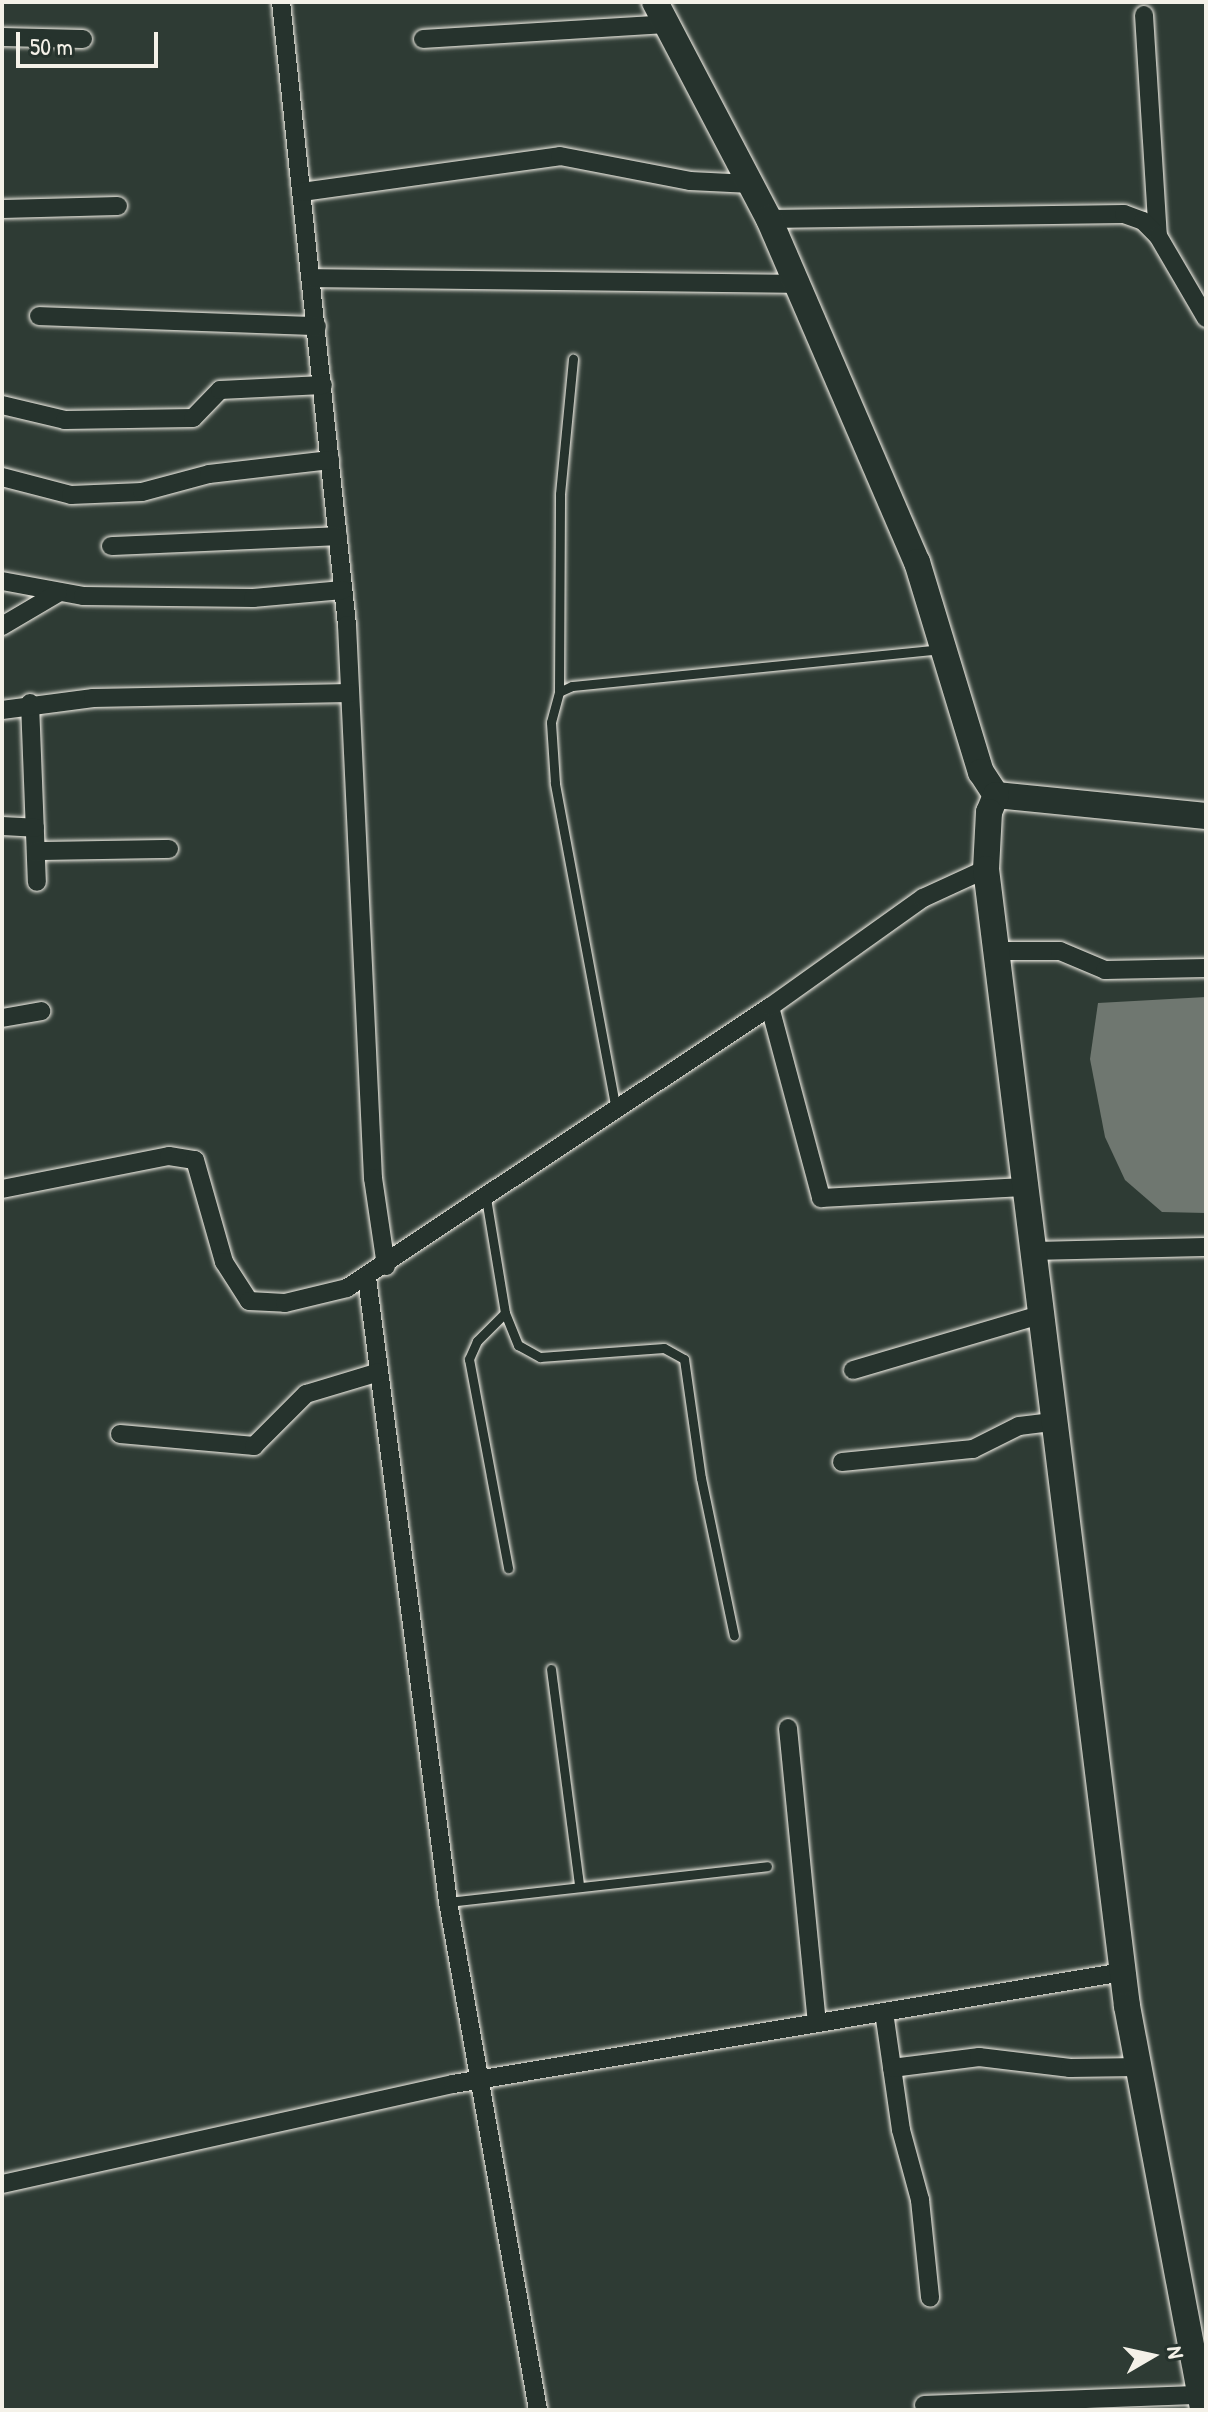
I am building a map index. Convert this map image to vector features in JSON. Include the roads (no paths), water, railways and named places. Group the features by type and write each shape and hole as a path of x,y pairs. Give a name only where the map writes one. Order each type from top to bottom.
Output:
{"street":[{"path":"281,2 343,590 373,1178 386,1266"},
{"path":"423,39 661,13 769,219 917,562 981,772 996,795"},
{"path":"1144,15 1158,236"},
{"path":"2,37 83,39"},
{"path":"302,192 560,156 690,181 751,184"},
{"path":"2,209 118,206"},
{"path":"769,219 1096,211 1143,221 1158,236 1206,318"},
{"path":"312,278 797,284"},
{"path":"39,316 317,326"},
{"path":"2,405 65,420 163,420 202,414 220,390 323,385"},
{"path":"2,477 71,495 142,492 209,474 330,460"},
{"path":"111,546 338,536"},
{"path":"2,581 58,593 241,598 343,590"},
{"path":"2,626 58,593"},
{"path":"2,710 30,703 350,693"},
{"path":"30,703 37,882"},
{"path":"996,795 1206,816"},
{"path":"924,2405 1202,2403 1123,1972 986,869 989,812 996,795"},
{"path":"2,826 35,828"},
{"path":"36,851 169,849"},
{"path":"2,1189 169,1156 186,1157 195,1160 202,1172 224,1262 249,1301 285,1303 367,1278 770,1007 923,898 986,869"},
{"path":"996,951 1060,951 1105,970 1206,968"},
{"path":"770,1007 821,1198 1024,1187"},
{"path":"2,1018 41,1011"},
{"path":"1032,1251 1206,1247"},
{"path":"367,1278 448,1902 476,2080 538,2410"},
{"path":"853,1370 1040,1315"},
{"path":"120,1434 254,1446 306,1394 379,1372"},
{"path":"842,1462 973,1449 1006,1430 1053,1422"},
{"path":"788,1728 817,2023"},
{"path":"2,2184 476,2080 1123,1972"},
{"path":"884,2012 901,2130 920,2200 930,2297"},
{"path":"892,2068 979,2057 1070,2068 1139,2067"}],"lane":[{"path":"573,359 560,494 559,692 551,722 555,783 616,1110"},
{"path":"559,692 572,686 943,648"},
{"path":"486,1198 505,1313 518,1345 540,1357 664,1348 684,1359 701,1478 734,1636"},
{"path":"505,1313 477,1341 469,1359 508,1568"},
{"path":"551,1669 579,1884"},
{"path":"448,1902 579,1884 767,1866"}]}
